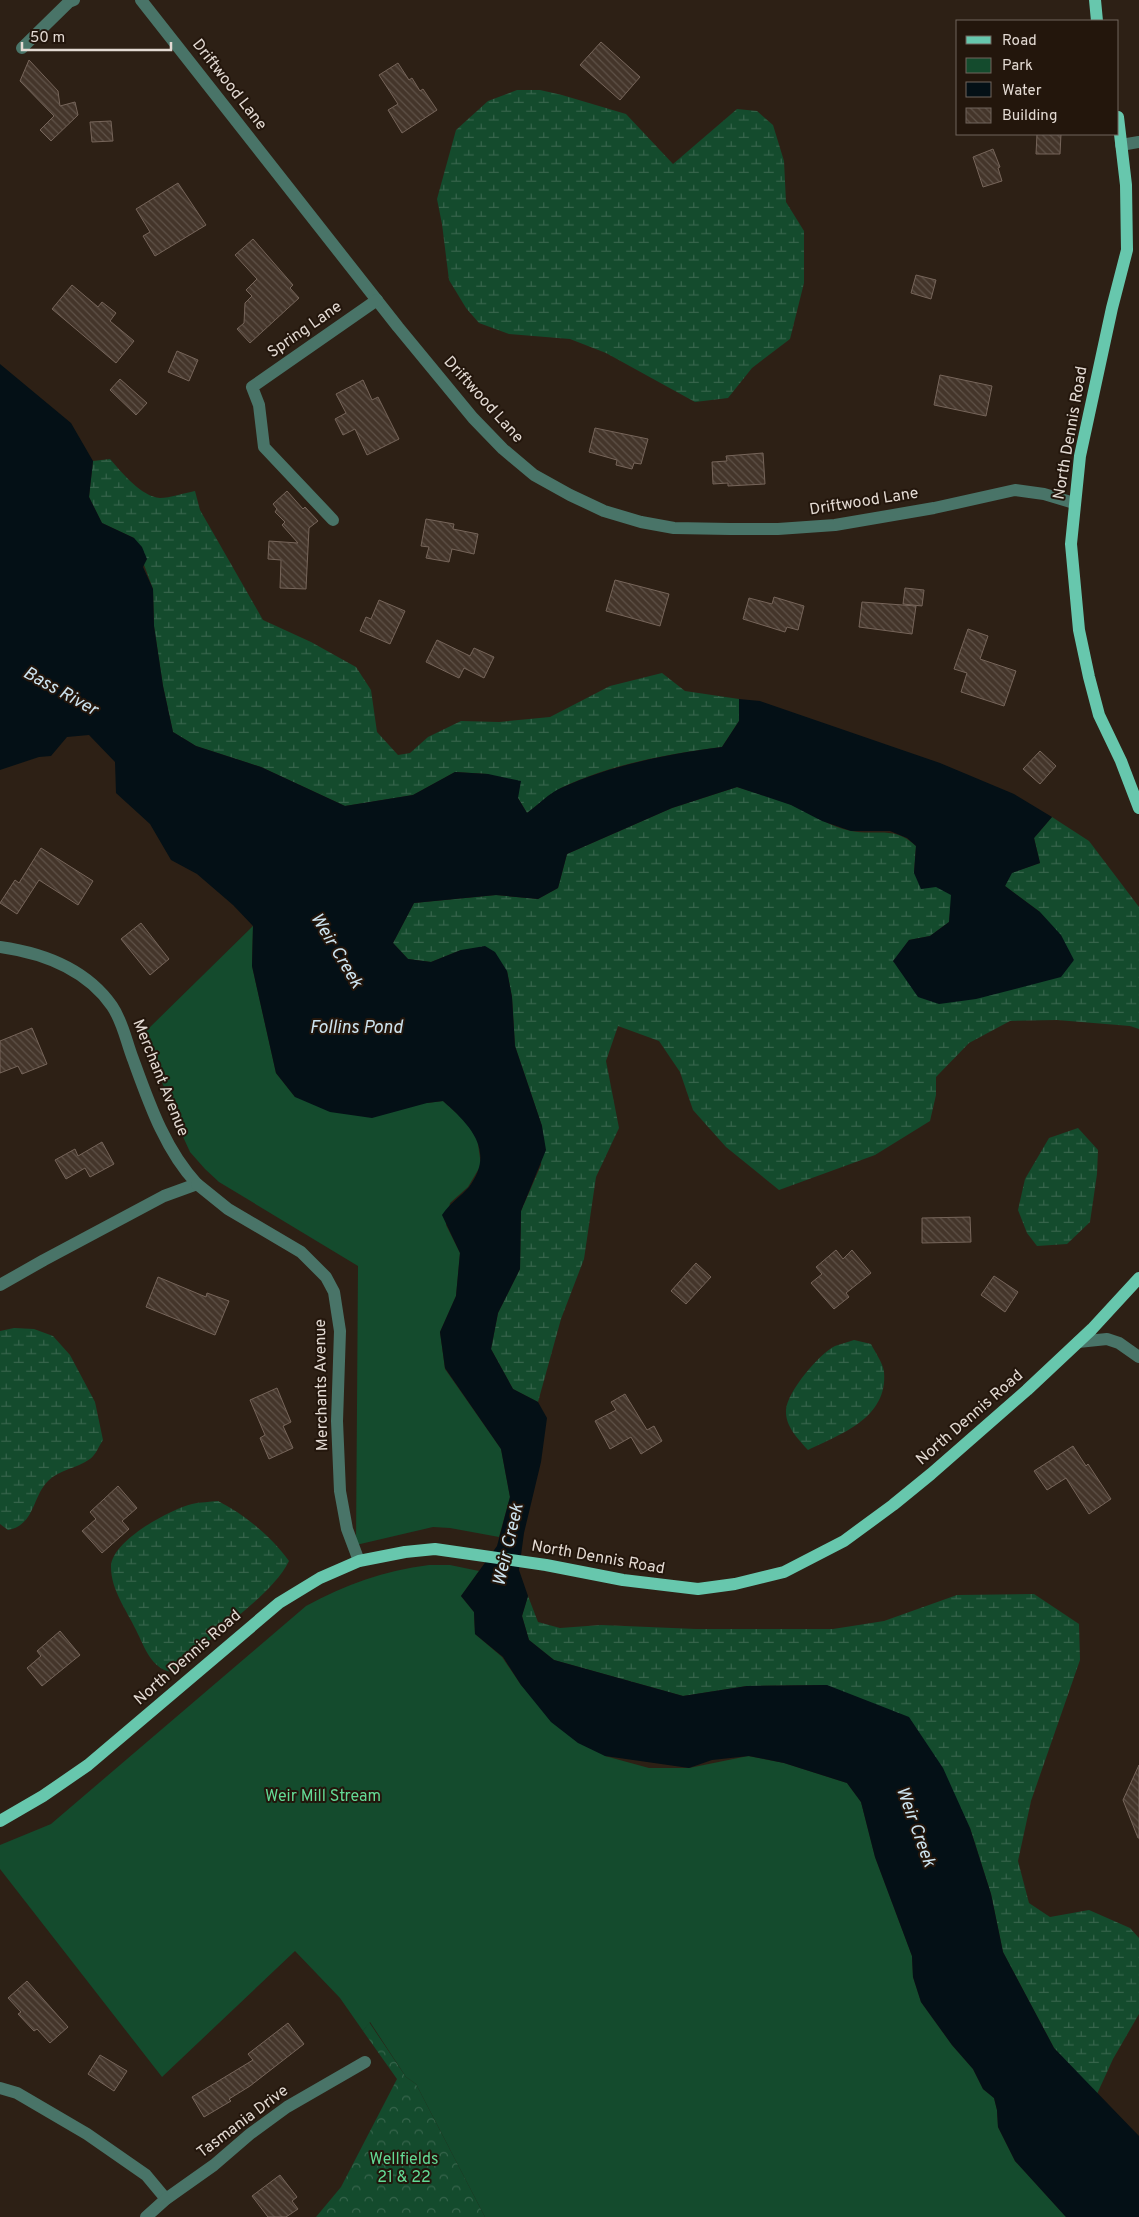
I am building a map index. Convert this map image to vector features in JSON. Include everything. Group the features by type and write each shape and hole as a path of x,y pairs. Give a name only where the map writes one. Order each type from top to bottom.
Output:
{"main road":[{"path":"1095,0 1097,20"},
{"name":"North Dennis Road","path":"1119,124 1126,185 1127,250 1092,395 1080,456 1071,544 1079,630 1098,715 1122,761 1139,808"},
{"name":"North Dennis Road","path":"0,1821 43,1796 88,1765 280,1603 320,1578 359,1561 405,1552 435,1549 546,1565 624,1580 698,1589 734,1584 784,1572 844,1540 893,1505 1027,1390 1092,1329 1139,1278"}],"street":[{"path":"22,48 69,2 74,0"},
{"name":"Driftwood Lane","path":"141,0 377,300 473,418 503,449 534,474 570,494 604,511 641,522 674,528 778,529 835,525 934,508 1015,490 1044,494 1074,503"},
{"path":"1122,145 1139,142"},
{"name":"Spring Lane","path":"333,520 264,447 259,404 252,388 377,300"},
{"name":"Merchant Avenue","path":"0,947 22,950 68,966 112,1006 163,1134 184,1170 197,1184"},
{"path":"0,1285 164,1196 197,1184"},
{"name":"Merchants Avenue","path":"197,1184 228,1209 301,1252 326,1277 334,1292 340,1331 338,1421 340,1490 347,1529 359,1561"},
{"path":"1078,1342 1107,1339 1119,1343 1139,1357"},
{"name":"Tasmania Drive","path":"146,2217 166,2199 214,2165 287,2106 365,2062"},
{"path":"0,2088 17,2093 87,2134 146,2176 166,2199"}],"green space":[{"path":"517,90 540,90 626,114 673,164 737,109 757,111 773,125 784,161 786,202 804,231 804,283 790,339 752,368 728,398 695,402 606,353 570,339 509,334 479,323 466,308 449,280 437,199 456,130 488,101"},
{"path":"110,459 132,483 153,497 164,498 195,491 200,510 263,620 311,642 356,667 371,690 377,732 398,755 410,753 428,737 461,721 499,722 550,717 610,686 662,673 685,691 739,699 739,721 722,747 640,761 600,772 557,790 527,813 518,798 488,774 455,772 413,795 345,806 261,767 196,746 173,732 163,686 154,626 153,589 134,538 102,523 89,497 93,461"},
{"path":"737,787 792,805 843,829 860,832 893,833 916,846 914,873 952,895 949,922 930,936 909,940 893,962 1040,912 1005,886 1011,873 1040,863 1034,838 1052,817 1089,841 1139,907 1139,1029 1130,1026 1057,1020 1010,1021 969,1043 936,1077 936,1095 930,1121 875,1155 779,1190 726,1147 693,1110 680,1072 659,1041 618,1026 606,1061 619,1128 596,1177 584,1259 561,1319 538,1402 513,1389 491,1349 498,1313 520,1269 521,1211 541,1165 542,1126 515,1046 512,997 507,971 461,950 431,962 408,959 393,943 414,903 496,895 538,899 558,888 567,854 672,808"},
{"path":"253,926 252,966 276,1073 295,1097 427,1103 443,1101 464,1120 477,1137 481,1165 468,1187 450,1203 446,1225 460,1253 456,1296 440,1332 445,1369 501,1449 510,1497 499,1537 450,1528 433,1527 356,1545 358,1266 219,1182 190,1152 179,1128 144,1033"},
{"path":"1078,1128 1098,1150 1097,1174 1090,1222 1067,1244 1037,1246 1027,1233 1018,1210 1025,1179 1049,1138"},
{"path":"14,1328 34,1329 53,1336 70,1355 95,1402 103,1440 92,1458 58,1474 48,1481 28,1517 17,1527 8,1530 0,1524 0,1331"},
{"path":"854,1340 871,1344 882,1365 884,1372 883,1388 878,1401 870,1413 860,1422 834,1438 808,1450 793,1432 788,1421 786,1410 788,1402 805,1374 828,1350"},
{"path":"218,1501 238,1512 257,1527 289,1561 266,1591 189,1659 171,1672 164,1670 149,1656 120,1600 112,1576 111,1567 114,1557 120,1547 131,1537 156,1520 182,1507 202,1502"},
{"name":"Weir Mill Stream","path":"429,1565 450,1565 479,1571 461,1596 474,1612 475,1634 502,1657 521,1685 605,1756 649,1768 689,1768 748,1756 784,1763 847,1783 861,1802 875,1857 912,1956 913,1977 921,2002 952,2045 973,2069 983,2089 994,2098 998,2127 1015,2161 1066,2217 485,2217 416,2084 406,2077 370,2022 363,2031 340,1998 295,1951 162,2077 0,1869 0,1845 51,1824 306,1606 336,1591 381,1575"},
{"path":"1034,1594 1079,1624 1080,1660 1031,1801 1018,1861 1029,1903 1050,1917 1089,1910 1130,1928 1139,1938 1139,2014 1113,2059 1097,2094 1054,2048 1003,1952 991,1894 970,1828 827,1685 747,1686 683,1696 554,1660 529,1640 522,1616 528,1596 538,1622 560,1628 601,1625 696,1629 833,1629 884,1621 957,1595"},
{"name":"Wellfields 21 & 22","path":"369,2022 406,2077 416,2084 485,2217 316,2217 341,2187 397,2079 363,2031"}],"water":[{"name":"Follins Pond","path":"0,364 71,423 93,461 89,497 102,523 134,538 142,547 147,559 143,567 153,589 154,626 163,686 173,732 196,746 261,767 345,806 413,795 455,772 488,774 521,781 518,798 527,813 557,790 600,773 660,757 722,747 739,721 739,699 760,701 940,763 1014,794 1052,817 1034,838 1040,863 1012,873 1005,886 1040,912 1061,935 1074,960 1061,977 976,999 939,1004 918,997 893,961 909,940 930,936 949,922 951,895 936,887 921,889 914,873 916,846 907,838 890,831 851,831 822,821 791,805 737,787 672,808 567,854 558,888 538,899 496,895 414,903 393,943 408,959 431,962 461,950 485,946 495,952 507,971 512,997 515,1046 542,1126 546,1150 521,1211 520,1269 498,1313 491,1349 513,1389 538,1402 547,1418 541,1462 524,1533 519,1570 528,1596 522,1616 529,1640 554,1660 683,1696 747,1686 827,1685 909,1717 943,1768 970,1828 991,1894 1003,1952 1054,2048 1139,2136 1139,2217 1066,2217 1015,2161 998,2127 994,2098 983,2089 973,2069 952,2045 921,2002 913,1977 912,1956 875,1857 861,1802 847,1783 784,1763 749,1756 712,1760 689,1768 605,1756 578,1743 551,1722 521,1685 503,1657 475,1634 474,1612 461,1596 497,1546 510,1497 501,1449 445,1368 440,1332 456,1296 460,1253 442,1215 469,1187 477,1174 480,1150 470,1129 443,1101 427,1103 372,1118 330,1112 295,1097 276,1073 252,966 253,926 233,905 197,874 171,860 150,824 116,793 115,762 89,735 67,737 51,756 39,757 0,770"}],"building":[{"path":"601,42 640,77 620,100 580,65"},
{"path":"29,60 58,91 60,106 75,102 78,115 51,141 40,130 54,116 20,81"},
{"path":"398,63 409,80 412,78 420,91 423,89 437,110 402,133 388,110 398,104 379,75"},
{"path":"111,121 113,141 92,142 90,122"},
{"path":"1037,135 1061,135 1060,154 1036,154"},
{"path":"993,149 1000,167 998,168 1002,181 983,187 973,157"},
{"path":"178,183 206,225 155,256 143,236 150,232 136,209"},
{"path":"253,239 293,285 290,288 299,298 250,343 237,329 244,323 245,303 252,296 246,290 257,279 235,255"},
{"path":"916,275 936,280 931,299 911,293"},
{"path":"72,285 98,307 102,302 116,313 110,321 134,341 116,363 52,309"},
{"path":"177,351 198,360 189,381 168,372"},
{"path":"940,375 992,386 986,416 934,405"},
{"path":"120,379 147,403 136,415 110,390"},
{"path":"363,380 372,400 378,397 399,439 367,455 355,429 343,435 335,419 346,413 336,394"},
{"path":"595,428 648,439 641,464 634,463 632,469 616,465 617,460 589,452"},
{"path":"763,453 765,484 728,486 728,483 713,484 712,462 727,461 726,456"},
{"path":"287,491 303,509 305,507 318,521 309,528 306,589 280,588 281,560 268,559 269,541 298,543 282,525 285,522 275,512 277,509 273,504"},
{"path":"426,519 454,524 453,529 478,534 474,554 452,549 449,562 426,558 429,547 421,546"},
{"path":"615,580 669,594 660,626 606,611"},
{"path":"905,588 924,590 922,606 903,604"},
{"path":"774,597 804,606 798,630 787,627 785,632 743,619 749,598 772,604"},
{"path":"379,600 405,611 390,644 360,631 366,617 371,619"},
{"path":"862,602 916,606 912,634 859,627"},
{"path":"968,629 988,636 980,659 1016,671 1004,706 961,692 967,673 954,669"},
{"path":"437,640 470,656 474,648 494,657 484,678 464,668 459,678 426,662"},
{"path":"1040,751 1056,766 1040,784 1023,769"},
{"path":"41,848 93,881 78,905 39,880 17,914 0,903 15,880 19,883"},
{"path":"141,923 169,959 150,975 121,939"},
{"path":"32,1028 47,1064 22,1074 18,1066 0,1073 0,1041"},
{"path":"102,1142 114,1164 90,1177 85,1168 66,1179 55,1160 75,1149 78,1156"},
{"path":"970,1217 971,1242 922,1243 922,1218"},
{"path":"836,1250 843,1259 852,1250 871,1273 846,1293 849,1297 834,1309 811,1283 822,1274 816,1267"},
{"path":"696,1263 711,1277 686,1304 671,1291"},
{"path":"994,1276 1018,1292 1005,1312 981,1295"},
{"path":"158,1277 206,1297 207,1293 229,1301 215,1335 146,1307"},
{"path":"277,1388 291,1422 283,1426 293,1448 269,1459 260,1438 265,1435 250,1400"},
{"path":"625,1394 647,1430 654,1426 662,1441 641,1454 631,1437 610,1449 595,1421 616,1410 611,1402"},
{"path":"1073,1446 1086,1466 1088,1464 1111,1499 1089,1514 1066,1478 1047,1490 1034,1471"},
{"path":"118,1486 137,1508 122,1521 129,1529 102,1553 82,1531 96,1519 90,1512"},
{"path":"60,1631 80,1655 42,1686 27,1668 41,1656 37,1651"},
{"path":"1139,1765 1139,1838 1138,1838 1123,1800"},
{"path":"27,1981 68,2027 50,2043 37,2029 34,2031 18,2014 21,2012 8,1998"},
{"path":"288,2023 304,2044 250,2086 229,2099 231,2101 204,2117 192,2097 253,2060 248,2054"},
{"path":"100,2055 127,2071 114,2091 88,2074"},
{"path":"280,2175 297,2197 292,2201 298,2209 286,2217 268,2217 252,2196"}],"water label":[{"name":"Bass River","path":"60,692"},
{"name":"Weir Creek","path":"336,951"},
{"name":"Weir Creek","path":"509,1545"},
{"name":"Weir Creek","path":"915,1827"}]}
